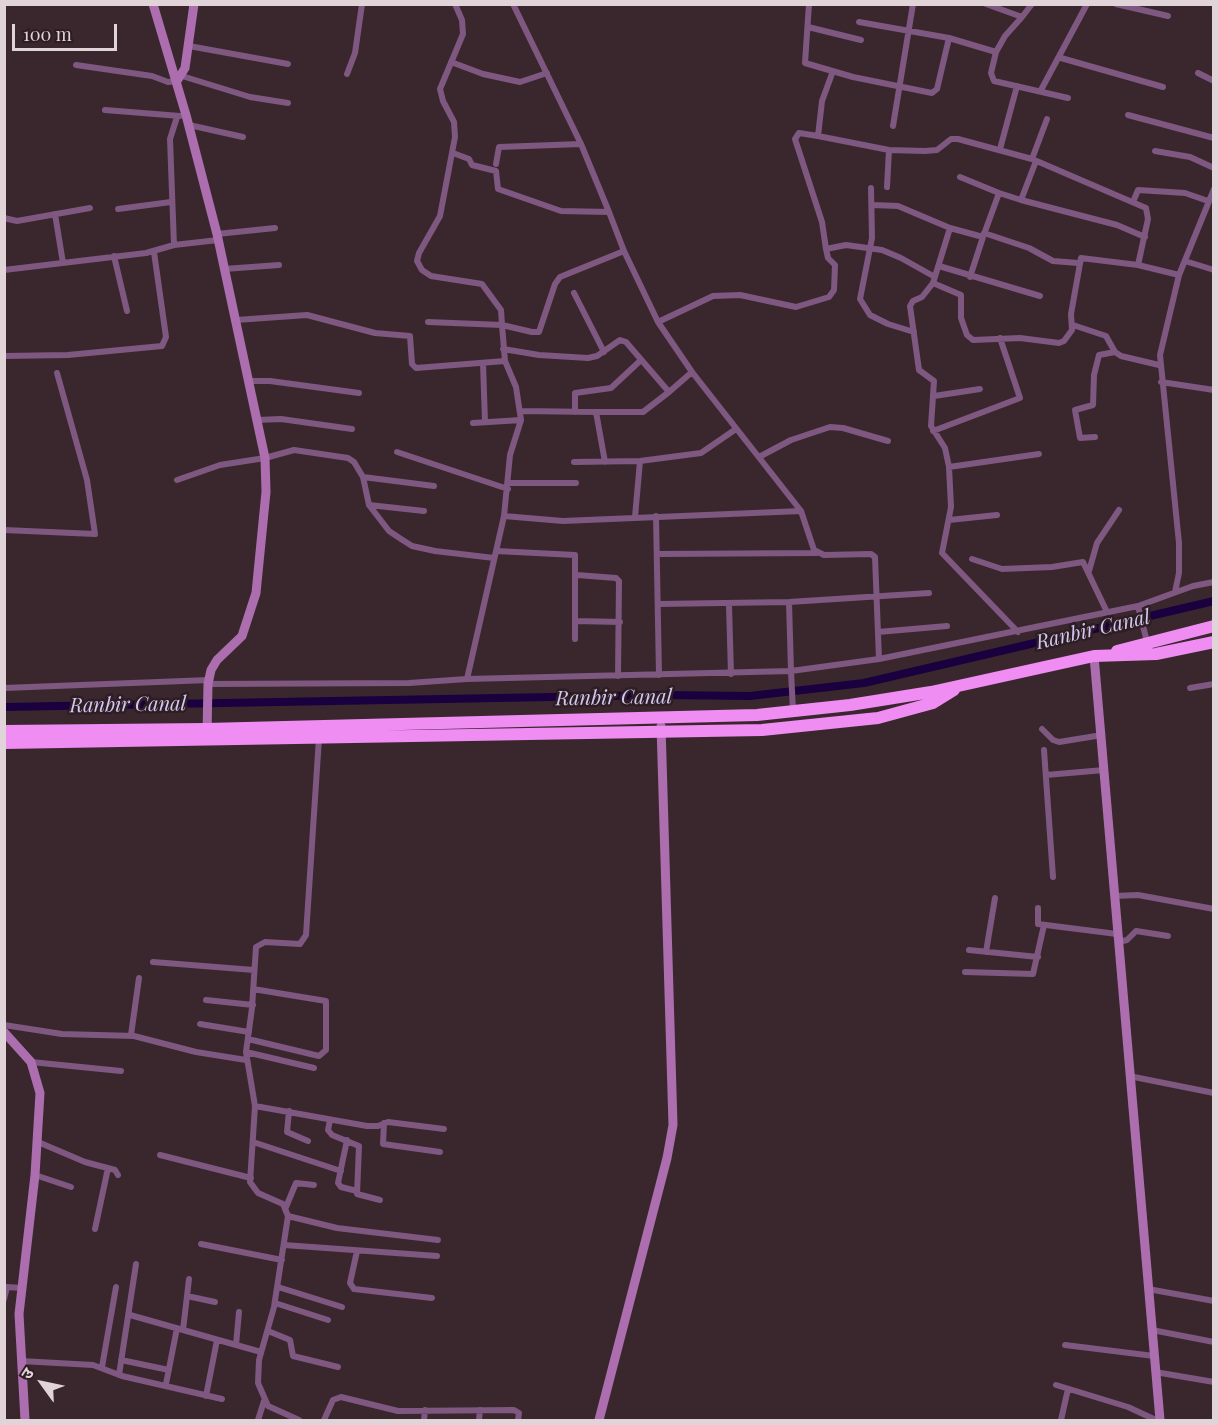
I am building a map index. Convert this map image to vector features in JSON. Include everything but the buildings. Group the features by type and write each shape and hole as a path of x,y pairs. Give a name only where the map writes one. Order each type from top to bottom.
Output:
{"highway":[{"path":"1107,655 1147,642 1214,626"},
{"path":"4,743 661,717 793,706 964,686 1094,656 1156,654 1214,642"},
{"path":"4,731 320,737 762,730 878,718 933,703 964,686"}],"street":[{"path":"153,4 179,78 182,116 170,139 174,245"},
{"path":"179,78 189,46 194,4"},
{"path":"346,74 355,53 362,4"},
{"path":"456,4 464,34 440,88 443,101 454,122 453,153 440,216 419,253 417,261 422,270 431,276 482,284 501,310 505,361 516,387 521,411 521,420 510,455 509,486 504,516 467,679"},
{"path":"513,4 581,144 624,251 658,322 692,372 801,511 817,553"},
{"path":"809,4 804,62 833,71 934,93 950,38"},
{"path":"893,126 913,4"},
{"path":"986,4 1022,17"},
{"path":"1032,4 1005,36 996,52 992,78 997,83 1041,90 1068,98"},
{"path":"1041,90 1061,58 1087,4"},
{"path":"1116,4 1168,16"},
{"path":"859,22 950,38 996,52"},
{"path":"807,27 861,40"},
{"path":"189,46 288,64"},
{"path":"1061,58 1163,87"},
{"path":"451,62 483,74 520,82 547,73"},
{"path":"76,65 152,76 168,82 179,78 250,97 288,103"},
{"path":"818,136 822,101 833,71"},
{"path":"1198,73 1214,81"},
{"path":"1000,149 1017,86"},
{"path":"105,110 182,116 189,125 236,320 265,458 266,492 256,593 242,636 217,660 208,682 207,734"},
{"path":"1128,115 1214,138"},
{"path":"1021,200 1047,119"},
{"path":"189,125 243,137"},
{"path":"658,322 713,296 740,295 796,307 828,297 834,290 835,265 828,258 822,222 795,139 799,133 889,150 933,150 955,138 1034,160 1134,202 1148,212 1138,264"},
{"path":"496,164 499,147 581,144"},
{"path":"887,187 889,150"},
{"path":"1155,151 1190,157 1214,168"},
{"path":"453,153 469,159 472,165 496,171 498,189 561,211 609,212"},
{"path":"960,177 999,193 1117,225 1145,237"},
{"path":"871,188 873,205 871,248 860,293 862,305 870,315 888,324 914,332"},
{"path":"1175,592 1179,573 1179,543 1159,366 1179,275 1214,189"},
{"path":"1134,202 1138,190 1185,193 1208,201"},
{"path":"970,277 999,193"},
{"path":"118,209 171,202"},
{"path":"873,205 898,206 950,228 1029,248 1053,261 1078,263"},
{"path":"4,218 17,221 90,208"},
{"path":"55,214 63,263"},
{"path":"4,270 154,252 174,245 275,228"},
{"path":"950,228 934,280 922,297 910,304 919,370 934,381 930,418 933,430 945,448 949,467 949,520 942,544 946,559 1018,632"},
{"path":"826,249 846,245 871,248 902,258 961,295 962,318 968,338 972,340 1000,338 1062,342 1073,325 1071,314 1077,291 1078,263 1084,257 1138,264 1179,275"},
{"path":"428,322 502,325 540,332 555,284 560,277 624,251"},
{"path":"4,356 68,355 162,346 166,337 154,252"},
{"path":"114,256 127,311"},
{"path":"1185,261 1214,270"},
{"path":"224,269 279,265"},
{"path":"939,267 1040,296"},
{"path":"574,293 604,352"},
{"path":"236,320 291,318 306,315 375,333 408,336 412,338 412,364 416,368 505,361"},
{"path":"1073,325 1106,336 1115,352 1126,358 1159,366"},
{"path":"933,430 984,414 1020,398 1000,338"},
{"path":"503,350 592,358 623,340 669,392"},
{"path":"1095,437 1080,438 1075,410 1093,405 1094,375 1099,355 1115,352"},
{"path":"575,412 575,393 611,388 641,360"},
{"path":"483,363 485,422"},
{"path":"521,411 639,413 692,372"},
{"path":"4,530 93,535 96,531 87,480 57,373"},
{"path":"248,381 270,381 359,393"},
{"path":"1161,382 1214,390"},
{"path":"934,396 980,388"},
{"path":"596,412 606,462"},
{"path":"257,420 280,419 352,429"},
{"path":"473,423 521,420"},
{"path":"759,457 789,441 824,428 837,426 888,441"},
{"path":"574,462 640,461 701,453 736,429"},
{"path":"177,480 220,465 265,458 294,450 348,458 354,462 363,477 369,505 389,531 412,546 435,551 495,555 573,554 576,556 575,639"},
{"path":"397,452 509,486 576,483"},
{"path":"949,467 1039,454"},
{"path":"635,517 640,461"},
{"path":"363,477 434,486"},
{"path":"369,505 424,512"},
{"path":"1089,572 1097,543 1119,510"},
{"path":"504,516 555,520 801,511"},
{"path":"949,520 997,515"},
{"path":"656,516 659,675"},
{"path":"658,554 873,555 876,558 879,598 879,659"},
{"path":"972,559 1002,569 1052,567 1081,562 1089,572 1107,612"},
{"path":"576,575 618,579 620,622 618,676"},
{"path":"4,688 208,682 409,683 467,679 731,674 791,670 879,659 1107,612 1139,610 1175,592 1214,582"},
{"path":"659,604 789,603 929,593"},
{"path":"789,603 793,706"},
{"path":"729,604 731,674"},
{"path":"1139,610 1147,642"},
{"path":"576,621 620,622"},
{"path":"878,632 947,626"},
{"path":"1056,1385 1133,1409 1158,1420 1161,1373 1154,1356 1158,1331 1148,1289 1130,1076 1119,895 1104,770 1094,656"},
{"path":"1190,688 1214,684"},
{"path":"599,1420 667,1158 673,1125 661,717"},
{"path":"1042,729 1053,740 1059,742 1102,735"},
{"path":"286,1207 255,1190 250,1178 255,1106 246,1052 253,1005 255,951 259,944 300,944 306,935 320,737"},
{"path":"1044,750 1053,877"},
{"path":"1046,775 1104,770"},
{"path":"1119,895 1171,900 1214,909"},
{"path":"986,951 995,898"},
{"path":"1038,908 1037,922 1044,924 1121,939 1136,931 1168,936"},
{"path":"965,972 1032,975 1035,972 1044,924"},
{"path":"969,950 1038,957"},
{"path":"153,962 254,970"},
{"path":"131,1035 139,978"},
{"path":"200,1024 319,1056 326,1050 326,1002 253,989"},
{"path":"206,1000 253,1005"},
{"path":"4,1025 62,1034 131,1035 246,1060"},
{"path":"4,1032 31,1062 40,1093 35,1175 19,1314 25,1420"},
{"path":"246,1052 314,1068"},
{"path":"31,1062 121,1071"},
{"path":"1130,1076 1214,1093"},
{"path":"255,1106 368,1126 384,1124 444,1129"},
{"path":"289,1111 287,1132 308,1141"},
{"path":"330,1120 329,1133 355,1143 360,1149 357,1191 360,1196 380,1200"},
{"path":"384,1124 383,1144 440,1152"},
{"path":"347,1140 339,1186 357,1191"},
{"path":"38,1142 116,1170 118,1175"},
{"path":"253,1142 340,1171"},
{"path":"160,1155 250,1178"},
{"path":"95,1229 108,1168"},
{"path":"35,1175 71,1187"},
{"path":"299,1420 273,1409 264,1401 258,1383 261,1352 278,1287 288,1216 286,1207 296,1183 314,1185"},
{"path":"288,1216 337,1228 438,1240"},
{"path":"201,1244 282,1260"},
{"path":"284,1245 437,1256"},
{"path":"357,1251 350,1283 354,1289 432,1298"},
{"path":"119,1375 136,1264"},
{"path":"166,1384 180,1329 189,1279"},
{"path":"4,1299 7,1287 22,1288"},
{"path":"102,1367 116,1287"},
{"path":"278,1287 342,1307"},
{"path":"1148,1289 1214,1301"},
{"path":"187,1296 214,1302"},
{"path":"275,1303 328,1320"},
{"path":"236,1345 239,1312"},
{"path":"130,1315 261,1352"},
{"path":"1158,1331 1214,1342"},
{"path":"268,1332 290,1340 293,1356 338,1366"},
{"path":"207,1396 217,1340"},
{"path":"1065,1345 1154,1356"},
{"path":"121,1360 169,1370"},
{"path":"21,1361 63,1362 102,1367 119,1375 166,1384 222,1400"},
{"path":"1161,1373 1214,1382"},
{"path":"1061,1420 1068,1389"},
{"path":"324,1420 333,1401 341,1397 386,1410 516,1410 519,1413 518,1420"},
{"path":"258,1420 264,1401"},
{"path":"424,1420 425,1410"},
{"path":"479,1420 480,1410"}],"waterway":[{"name":"Ranbir Canal","path":"4,707 662,695 750,696 864,683 1214,601"}]}
